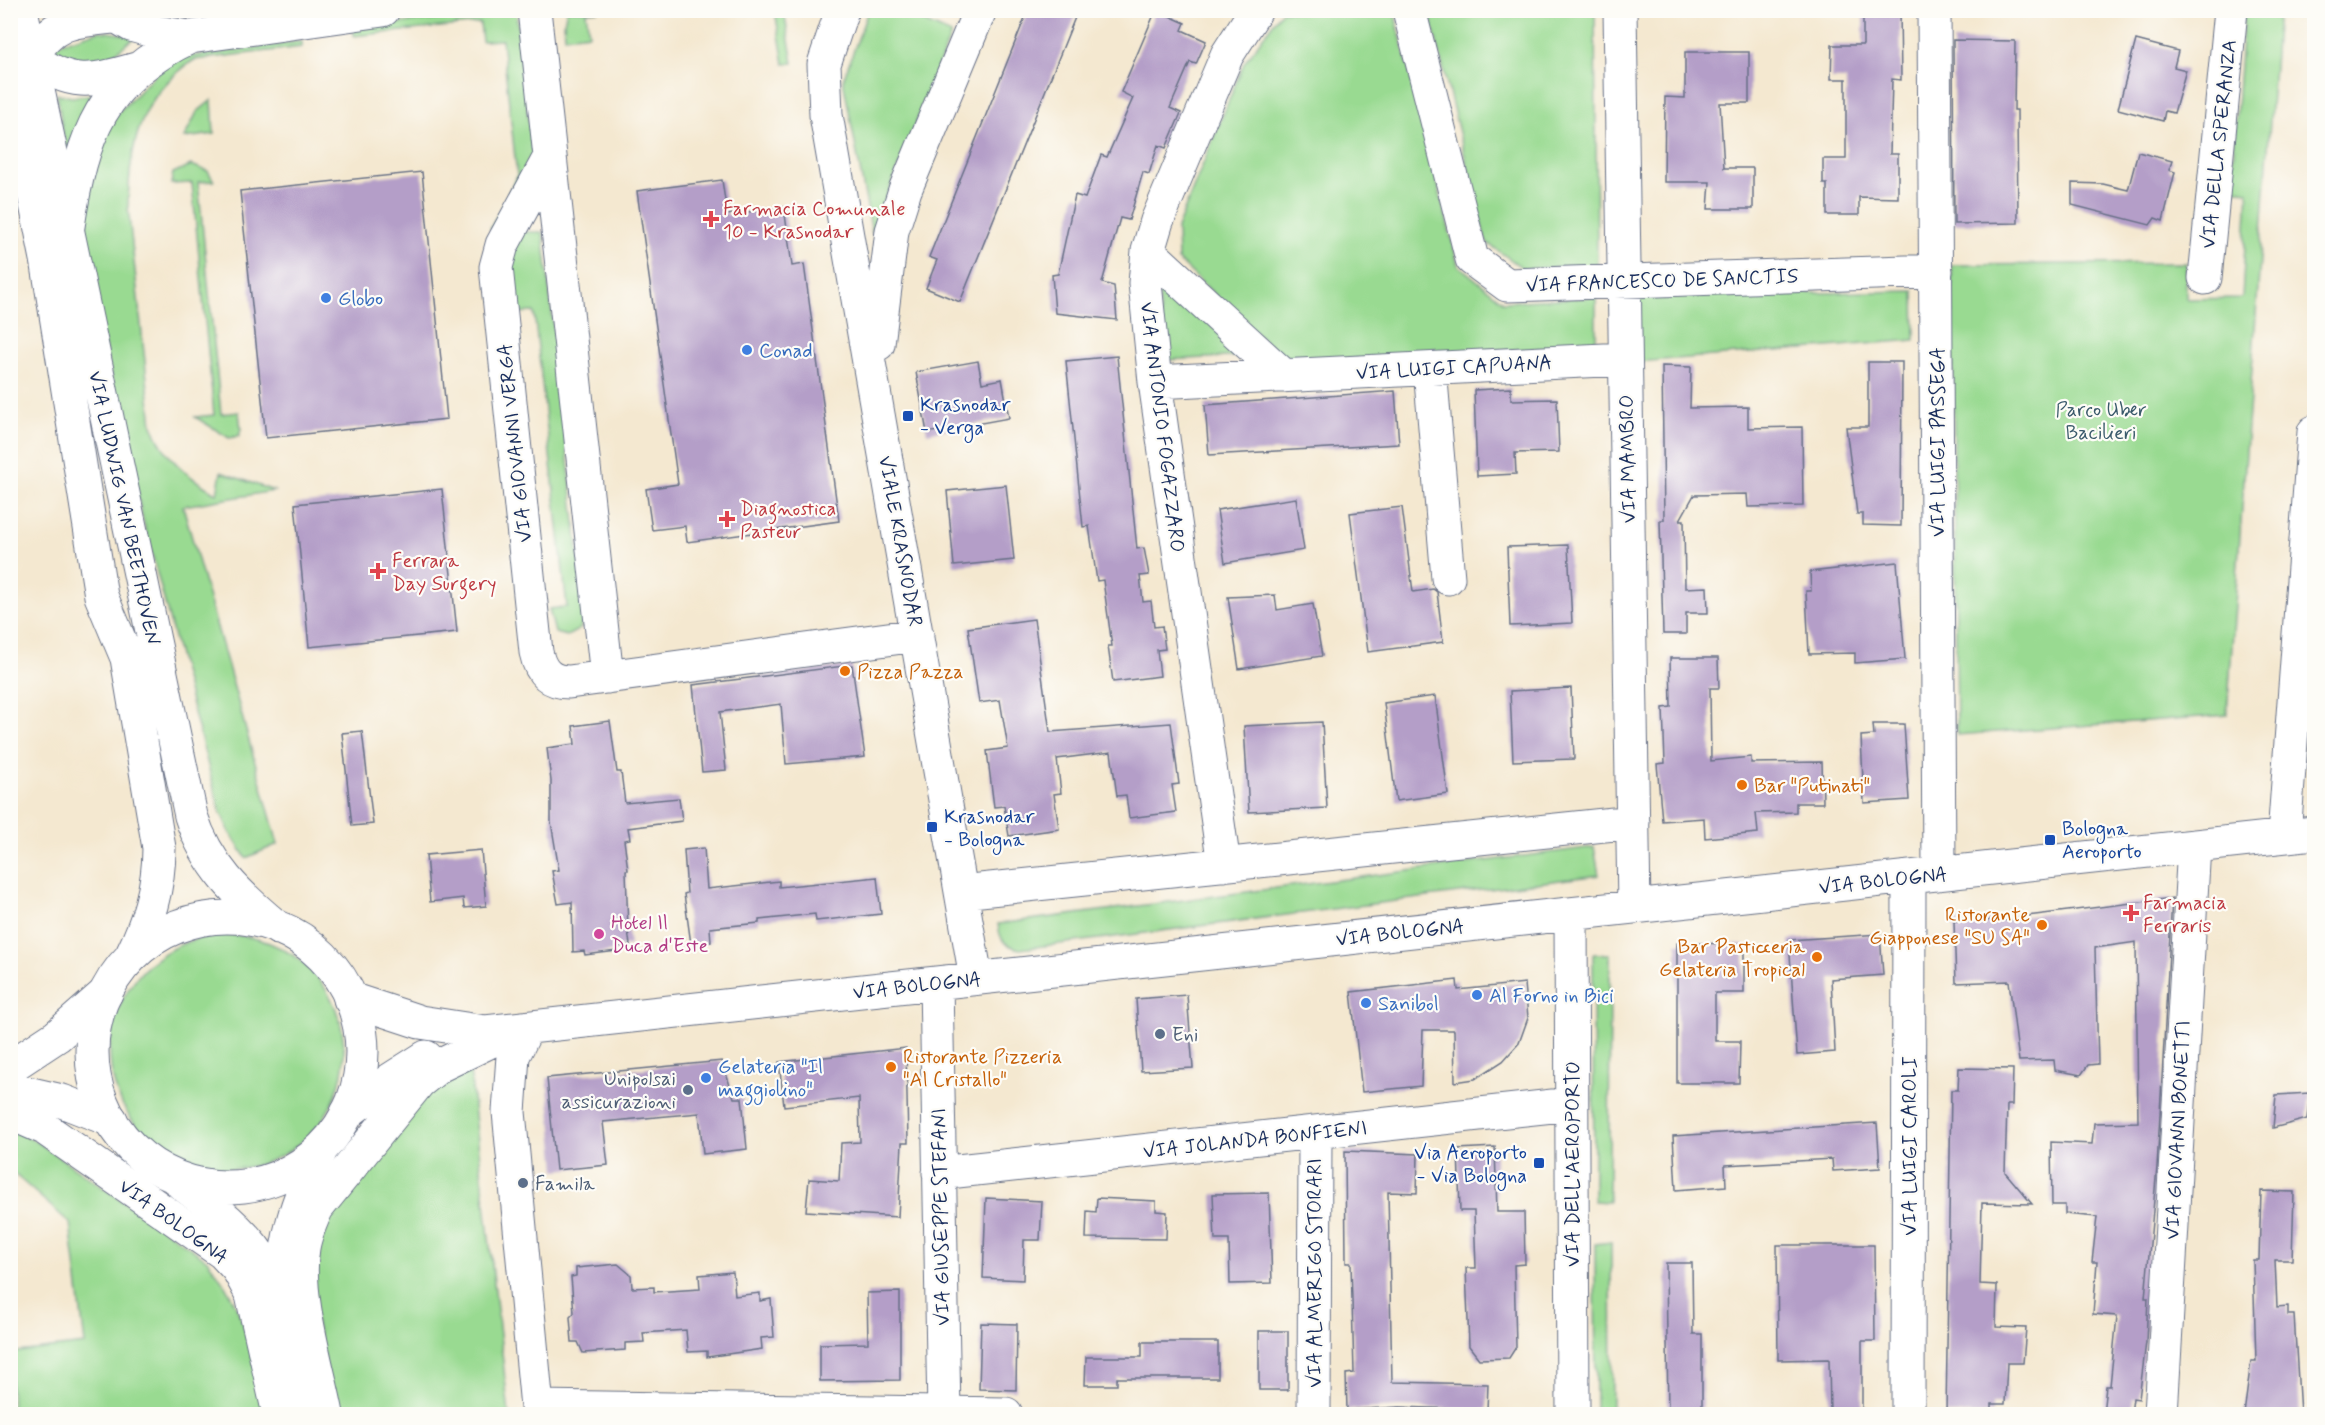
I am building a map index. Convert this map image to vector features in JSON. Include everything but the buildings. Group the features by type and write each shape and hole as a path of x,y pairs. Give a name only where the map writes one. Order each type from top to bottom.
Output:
{"street":[{"name":"VIA LUDWIG VAN BEETHOVEN","path":"21,10 17,64 46,260 101,596 127,658 159,848 159,876 154,897 143,931 131,957"},
{"path":"136,69 101,80 81,81 17,64 57,27 110,14 156,32 190,37 384,10"},
{"path":"534,10 607,677"},
{"name":"VIALE KRASNODAR","path":"842,10 824,64 823,90 976,978"},
{"name":"VIA ANTONIO FOGAZZARO","path":"1224,864 1155,382 1145,283 1148,251 1157,220 1227,55 1256,10"},
{"name":"VIA FRANCESCO DE SANCTIS","path":"1409,10 1472,259 1507,285 1936,271"},
{"name":"VIA MAMBRO","path":"1620,10 1634,907"},
{"name":"VIA LUIGI PASSEGA","path":"1924,875 1936,271 1934,10"},
{"name":"VIA DELLA SPERANZA","path":"2205,278 2231,10"},
{"name":"VIALE KRASNODAR","path":"875,388 880,316 892,231 971,13"},
{"path":"68,231 75,181 84,151 107,104 136,69 160,51 190,37"},
{"name":"VIA LUDWIG VAN BEETHOVEN","path":"17,64 68,231 190,816 199,841 218,872 245,901 278,928"},
{"name":"VIA GIOVANNI VERGA","path":"550,157 502,245 496,267 536,651 543,671 557,682 917,635"},
{"path":"1148,251 1284,376"},
{"name":"VIA LUIGI CAPUANA","path":"1155,382 1625,359"},
{"path":"1430,369 1448,578"},
{"path":"2299,834 2314,432"},
{"path":"961,892 1633,822"},
{"name":"VIA BOLOGNA","path":"347,1113 424,1058 499,1035 976,978 2299,834"},
{"name":"VIA GIOVANNI BONETTI","path":"2161,1414 2194,846"},
{"name":"VIA LUIGI CAROLI","path":"1908,1414 1924,875"},
{"name":"VIA DELL'AEROPORTO","path":"1570,914 1573,1414"},
{"name":"VIA BOLOGNA","path":"10,1067 64,1030 106,993 131,957 160,935 196,921 239,918 278,928 304,942 325,961 350,999 361,1037 361,1064 356,1090 347,1113 323,1148 284,1174 245,1186 211,1186 169,1174 130,1146 111,1120 100,1098 93,1060 96,1020 106,993"},
{"name":"VIA GIUSEPPE STEFANI","path":"936,983 944,1414"},
{"name":"VIA BOLOGNA","path":"350,999 420,1022 499,1035"},
{"path":"499,1035 495,1078 509,1112"},
{"path":"499,1035 513,1056 509,1112 537,1407 1006,1414"},
{"path":"327,1414 304,1297 302,1251 317,1208 408,1094 440,1066 499,1035"},
{"path":"10,1089 62,1101 111,1120"},
{"name":"VIA JOLANDA BONFIENI","path":"939,1173 1571,1104"},
{"name":"VIA BOLOGNA","path":"10,1113 44,1128 229,1259 252,1295 279,1414"},
{"name":"VIA ALMERIGO STORARI","path":"1314,1414 1315,1132"},
{"path":"283,1312 283,1271 288,1236 298,1201 323,1148"},
{"path":"169,1174 225,1217 254,1248 272,1281 283,1312 304,1414"}],"green space":[{"path":"567,10 598,11 586,12 589,34 565,37 564,22"},
{"path":"138,11 243,11 177,16"},
{"path":"516,11 534,169 502,232 490,229 517,176 502,40 482,41 480,23 354,36 353,28"},
{"path":"775,11 784,11 793,63 784,64"},
{"path":"868,11 900,11 951,34 872,233 843,80"},
{"path":"1282,11 1394,11 1458,265 1504,302 1596,297 1596,346 1287,363 1178,260 1177,228 1244,63"},
{"path":"1429,11 1595,11 1597,265 1524,269 1486,242"},
{"name":"Parco Uber Bacilieri","path":"2244,11 2278,11 2227,715 1957,735 1952,265 2186,263 2186,299 2242,298 2248,191 2231,189"},
{"path":"99,31 136,36 108,59 84,68 54,54 58,44"},
{"path":"302,41 302,47 194,60 175,74 149,106 141,124 131,163 129,185 128,207 152,425 157,436 178,465 196,481 217,494 221,472 274,491 183,506 278,844 246,858 230,833 220,811 143,520 90,281 86,232 89,194 109,122 171,59"},
{"path":"57,94 72,97 97,94 83,116 66,152"},
{"path":"212,100 214,134 184,138 197,112"},
{"path":"191,165 208,171 214,181 198,182 221,414 239,412 241,429 239,436 229,438 195,417 214,415 192,183 171,184 173,173"},
{"path":"522,232 543,232 585,614 580,629 567,636 555,633 549,609 567,607 534,312 514,313 509,253"},
{"path":"1157,274 1247,356 1165,360"},
{"path":"1914,291 1915,340 1638,362 1637,297"},
{"path":"1594,847 1599,875 1020,949 1004,941 998,924"},
{"path":"227,935 250,937 272,944 292,955 310,969 324,987 335,1007 342,1029 344,1052 342,1075 335,1097 324,1117 310,1135 292,1149 272,1160 250,1167 227,1169 204,1167 182,1160 162,1149 144,1135 130,1117 119,1097 112,1075 110,1052 112,1029 119,1007 130,987 144,969 162,955 182,944 204,937"},
{"path":"1593,954 1610,954 1609,1202 1594,1201"},
{"path":"470,1071 509,1414 335,1414 310,1291 318,1228 431,1086"},
{"path":"11,1129 37,1142 206,1259 231,1295 239,1313 246,1332 265,1414 12,1414 10,1353 85,1344 70,1223 11,1171"},
{"path":"1611,1242 1612,1414 1596,1414 1595,1244"}],"place":[{"name":"Farmacia Comunale 10 - Krasnodar","path":"711,219"},
{"name":"Globo","path":"326,298"},
{"name":"Conad","path":"747,350"},
{"name":"Krasnodar - Verga","path":"908,416"},
{"name":"Diagnostica Pasteur","path":"727,519"},
{"name":"Ferrara Day Surgery","path":"378,571"},
{"name":"Pizza Pazza","path":"845,671"},
{"name":"Bar \"Putinati\"","path":"1742,785"},
{"name":"Krasnodar - Bologna","path":"932,827"},
{"name":"Bologna Aeroporto","path":"2050,840"},
{"name":"Farmacia Ferraris","path":"2131,913"},
{"name":"Ristorante Giapponese \"SU SA\"","path":"2042,925"},
{"name":"Hotel Il Duca d'Este","path":"599,934"},
{"name":"Bar Pasticceria Gelateria Tropical","path":"1817,957"},
{"name":"Al Forno in Bici","path":"1477,995"},
{"name":"Sanibol","path":"1366,1003"},
{"name":"Eni","path":"1160,1034"},
{"name":"Ristorante Pizzeria \"Al Cristallo\"","path":"891,1067"},
{"name":"Gelateria \"Il maggiolino\"","path":"706,1078"},
{"name":"Unipolsai assicurazioni","path":"688,1090"},
{"name":"Via Aeroporto - Via Bologna","path":"1539,1163"},
{"name":"Famila","path":"523,1183"}]}
